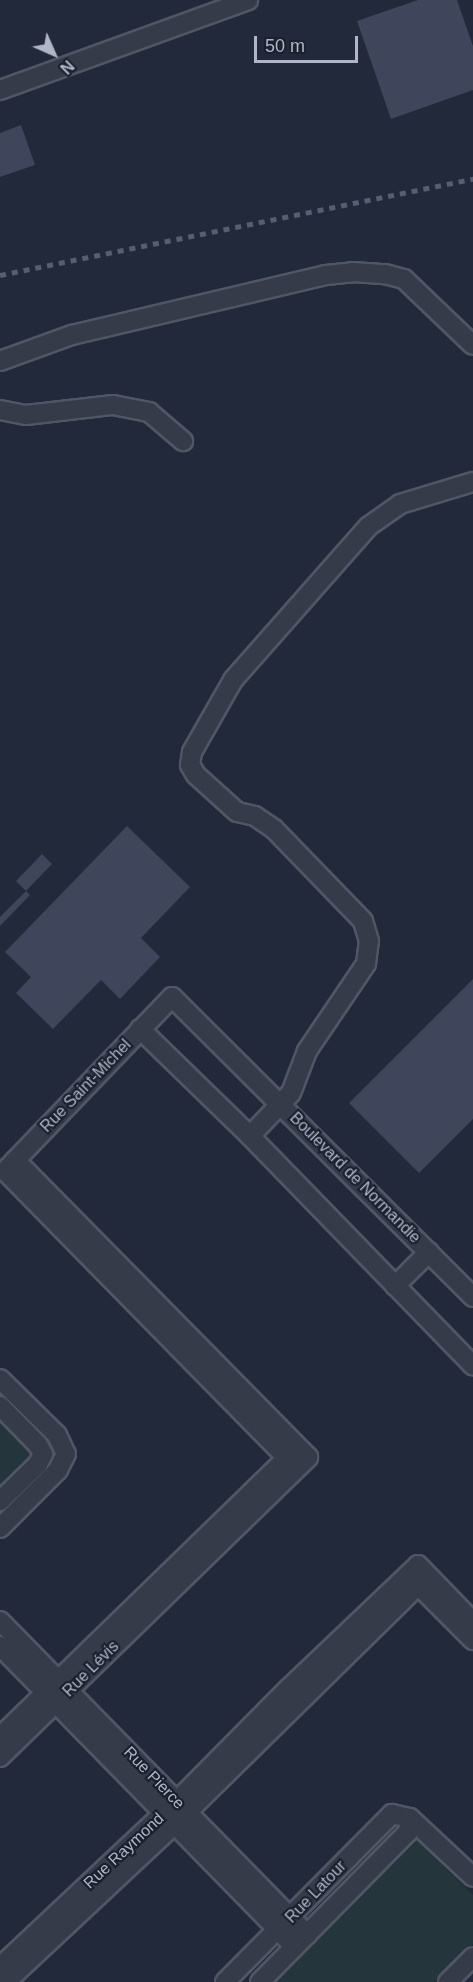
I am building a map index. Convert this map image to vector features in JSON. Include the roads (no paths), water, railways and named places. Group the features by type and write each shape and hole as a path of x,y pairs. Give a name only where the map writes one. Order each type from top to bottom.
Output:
{"street":[{"path":"0,90 248,0"},
{"path":"0,361 72,335 326,275 353,272 385,274 404,279 473,345"},
{"path":"0,410 26,415 113,405 149,412 183,441"},
{"path":"280,1104 291,1093 307,1051 366,964 369,941 363,921 274,829 255,816 237,812 196,774 190,765 192,752 233,680 369,526 400,504 473,482"},
{"name":"Boulevard de Normandie","path":"172,997 473,1297"},
{"name":"Rue Saint-Michel","path":"7,1168 172,997"},
{"path":"140,1029 250,1136 473,1365"},
{"name":"Boulevard de Normandie","path":"250,1136 280,1104"},
{"path":"7,1168 152,1310 308,1457"},
{"name":"Boulevard de Normandie","path":"395,1286 429,1252"},
{"path":"152,1310 287,1458 308,1457"},
{"path":"0,1379 57,1435 66,1454"},
{"path":"0,1406 38,1445 43,1454"},
{"path":"43,1454 66,1454"},
{"path":"0,1501 38,1464 43,1454"},
{"path":"0,1528 58,1470 66,1454"},
{"name":"Rue Lévis","path":"0,1757 57,1692 176,1576 308,1457"},
{"name":"Rue Lévis","path":"176,1576 287,1458"},
{"path":"418,1565 418,1585 473,1640"},
{"path":"418,1565 473,1622"},
{"name":"Rue Raymond","path":"6,1982 39,1941 176,1813 295,1694 418,1565"},
{"name":"Rue Raymond","path":"295,1694 418,1585"},
{"name":"Rue Pierce","path":"0,1620 57,1692 301,1941"},
{"name":"Rue Pierce","path":"0,1646 57,1692"},
{"name":"Rue Lévis","path":"0,1737 57,1692"},
{"name":"Rue Latour","path":"225,1982 392,1814 410,1818 408,1832 260,1982"},
{"path":"410,1818 470,1869"},
{"name":"Rue Raymond","path":"0,1967 39,1941"},
{"path":"448,1982 473,1957"}],"railway":[{"path":"0,275 473,179"}]}
